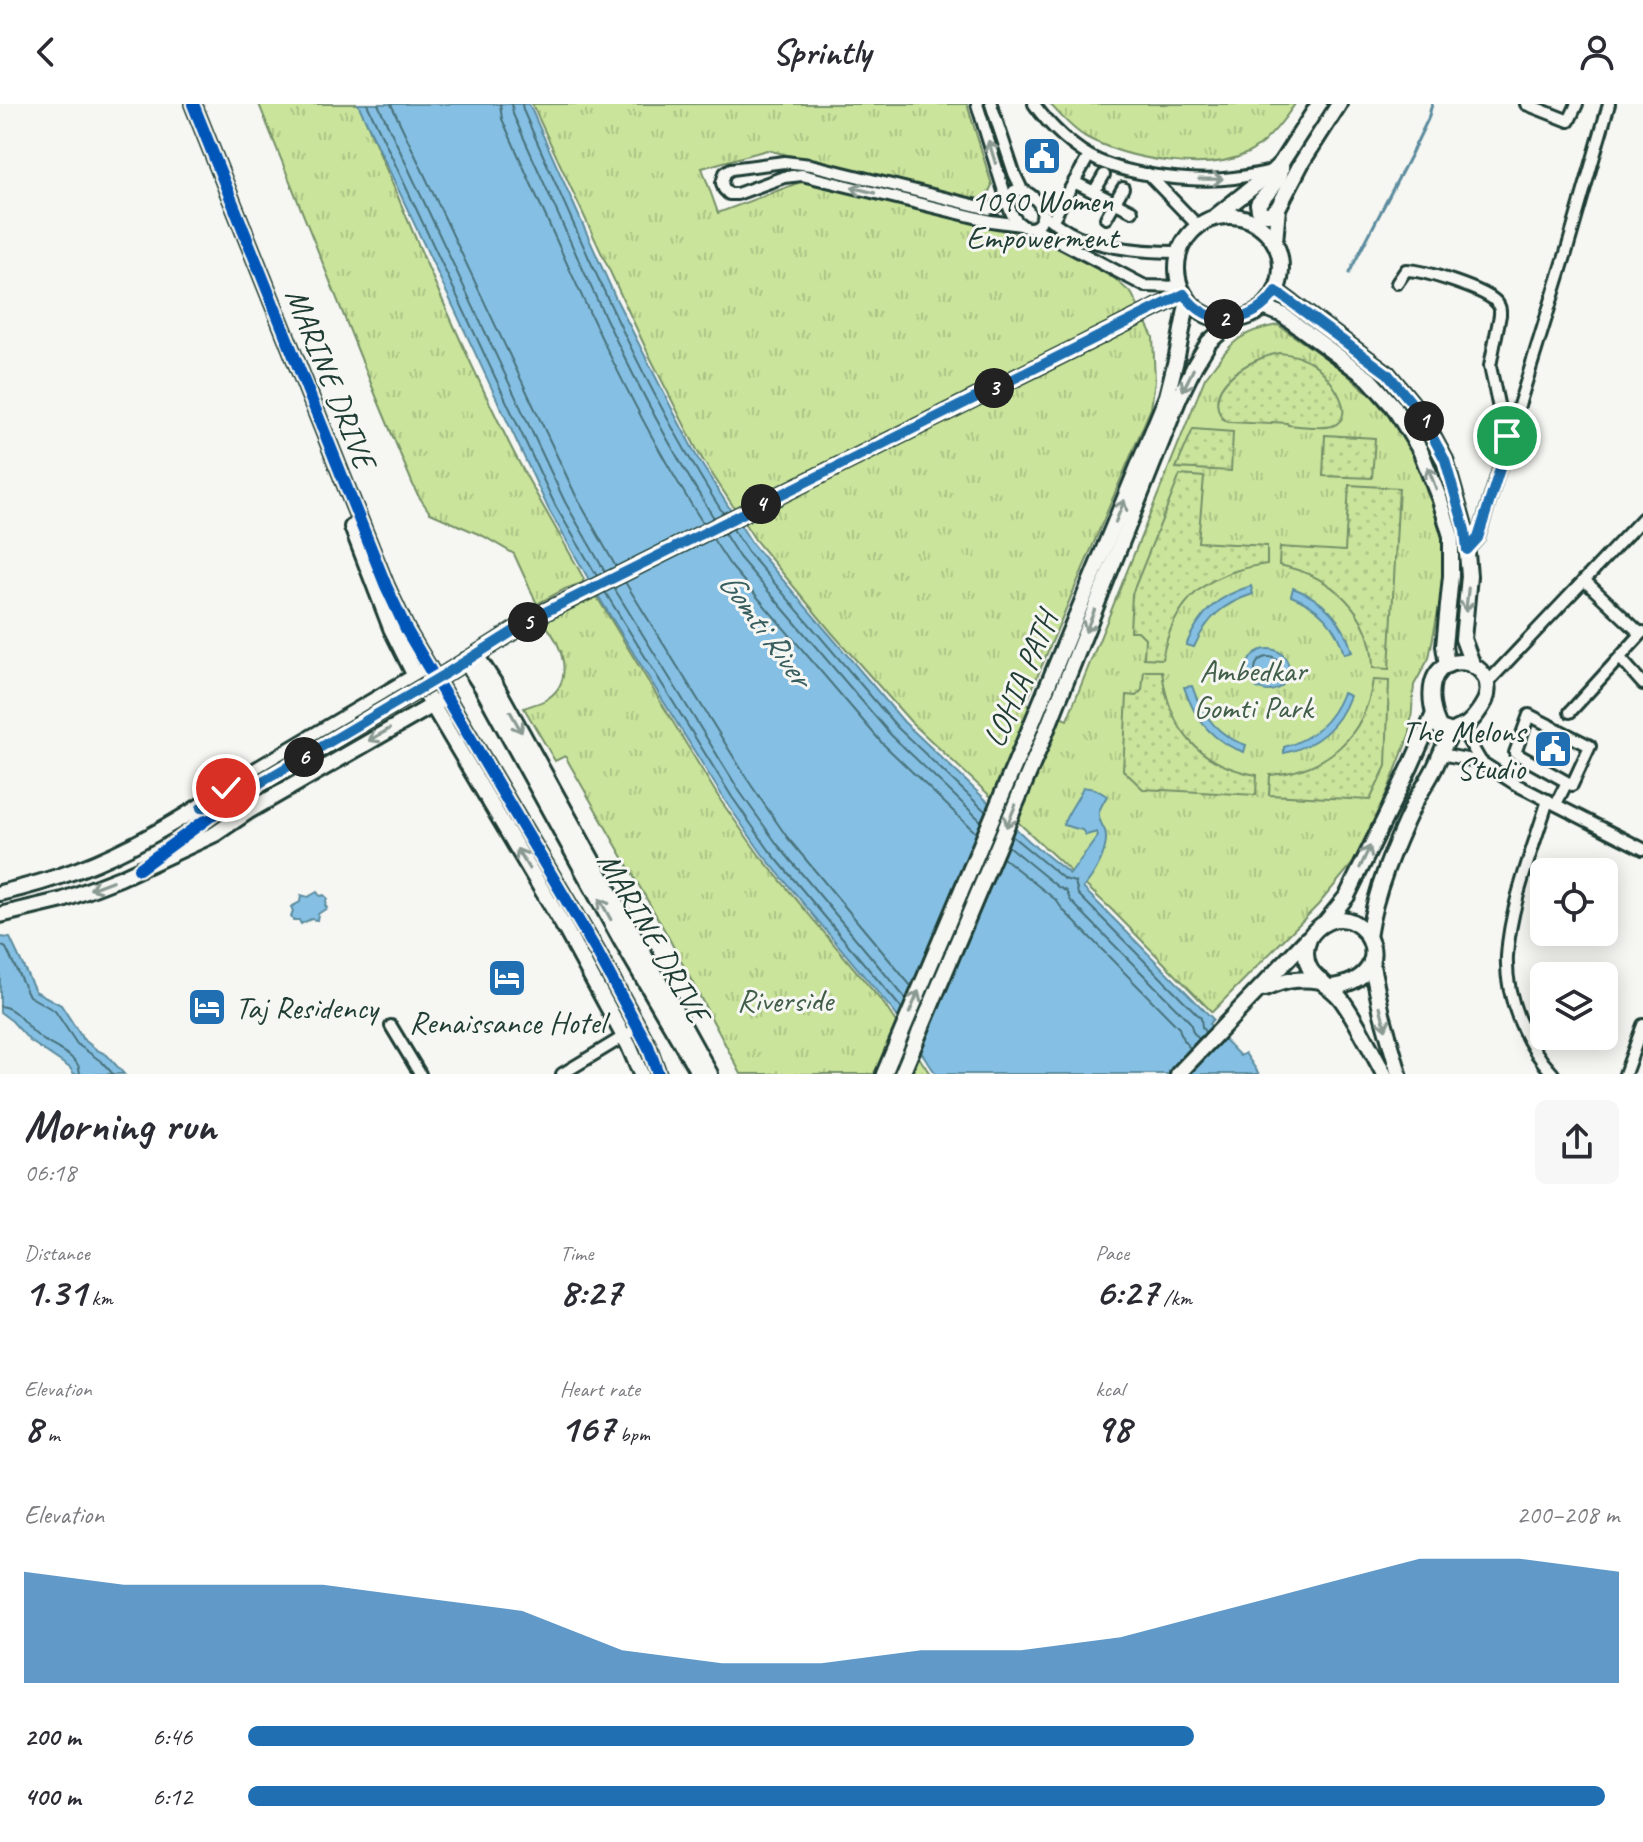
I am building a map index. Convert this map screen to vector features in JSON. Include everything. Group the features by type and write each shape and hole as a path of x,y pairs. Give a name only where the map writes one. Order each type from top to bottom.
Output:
{"street":[{"name":"MARINE DRIVE","path":"184,104 391,628 415,676 567,932 624,1036 641,1074"},
{"name":"MARINE DRIVE","path":"193,104 386,586 407,631 581,926 648,1046 658,1074"},
{"path":"977,104 1013,218 1026,228 1034,228 1145,286 1184,293"},
{"path":"991,104 1022,190 1037,200 1048,218 1070,233 1096,243 1156,252 1180,252"},
{"path":"1034,104 1069,141 1099,161 1148,174 1193,179 1232,178 1277,167"},
{"path":"1212,219 1227,216 1255,222 1275,242 1281,258 1281,275 1276,291 1254,314 1222,319 1197,308 1184,293 1178,275 1180,252 1198,226 1212,219 1277,167 1319,104"},
{"path":"1277,167 1282,171 1280,178 1258,204 1259,210 1266,215 1278,208 1302,162 1339,104"},
{"path":"1526,104 1569,121 1577,104"},
{"path":"1467,550 1478,538 1609,104"},
{"path":"1034,228 1048,218 1086,161"},
{"path":"1021,225 991,221 948,205 811,165 784,162 731,169 725,173 722,183 729,194 737,194 784,177 802,175 948,205 989,209 1007,201 1014,191 1022,190"},
{"path":"1148,174 1198,226"},
{"path":"1094,192 1104,175"},
{"path":"1074,182 1132,211"},
{"path":"1106,218 1123,188"},
{"path":"1275,242 1278,208"},
{"path":"1397,283 1406,270 1421,271 1497,302 1501,310 1500,322 1490,366 1502,423 1509,440"},
{"path":"1276,291 1388,374 1420,413 1445,460 1465,530 1469,576 1463,639 1473,666"},
{"path":"139,869 238,796 539,615 1184,293"},
{"name":"LOHIA PATH","path":"884,1074 1167,396 1177,356 1184,293"},
{"path":"1263,307 1283,315 1369,379 1393,406 1420,450 1451,536 1451,576 1444,646 1447,665"},
{"name":"LOHIA PATH","path":"902,1074 1041,744 1179,398 1209,342 1235,319"},
{"path":"1487,683 1643,518"},
{"path":"1570,712 1642,633 1584,580"},
{"name":"MARINE DRIVE","path":"471,658 489,700 621,940 699,1074"},
{"name":"MARINE DRIVE","path":"471,658 496,686 710,1074"},
{"path":"1620,658 1643,684"},
{"path":"1178,1074 1347,896 1433,716 1432,685 1438,672 1447,665 1462,662 1482,672 1488,690 1485,702 1469,723 1456,730 1441,754 1415,803 1382,881 1372,911 1368,937 1372,953 1367,970 1354,982 1327,984 1298,978 1257,993"},
{"path":"0,893 67,875 105,860 201,808 226,788 429,667"},
{"path":"0,915 63,900 215,834 249,811 447,697"},
{"path":"1529,715 1590,746 1572,785 1567,782 1515,753 1529,715"},
{"path":"1433,716 1440,728 1456,730 1481,762 1517,785 1643,849"},
{"path":"1441,754 1481,762"},
{"path":"1553,1074 1526,1036 1510,993 1507,957 1513,915 1552,802 1567,782"},
{"path":"201,808 238,796"},
{"path":"1368,937 1354,923 1334,920 1319,928 1306,949 1306,959 1309,968 1327,984 1354,1019 1384,1074"},
{"path":"1371,961 1399,1074"},
{"path":"1625,1074 1643,1025"},
{"path":"391,1026 420,1074"},
{"path":"562,1074 638,1028"}],"green space":[{"path":"259,104 359,104 470,361 519,462 584,579 582,583 537,604 514,554 483,536 430,513 416,492"},
{"name":"Ambedkar Gomti Park","path":"532,104 967,104 992,185 987,196 976,199 767,150 702,168 718,213 803,181 1044,241 1114,278 1132,294 1153,337 1155,381 1151,408 1026,703 1067,720 1205,378 1235,342 1252,332 1278,325 1337,366 1373,397 1404,435 1425,480 1444,545 1443,586 1429,658 1414,685 1410,733 1387,792 1353,863 1318,905 1212,1012 1111,909 911,722 756,541 699,454 647,351"},
{"path":"1050,104 1295,104 1268,138 1248,153 1230,159 1189,163 1144,157 1103,145 1076,130"},
{"path":"1279,353 1306,359 1324,373 1342,403 1340,421 1332,426 1317,427 1272,422 1228,422 1222,418 1218,406 1224,384 1256,360"},
{"path":"1193,429 1233,432 1231,471 1176,468"},
{"path":"1325,435 1375,438 1372,478 1323,476"},
{"path":"1180,475 1204,477 1198,542 1267,546 1267,564 1227,574 1196,592 1175,620 1162,659 1144,658 1145,638 1138,631 1130,631 1132,594"},
{"path":"1349,485 1399,488 1389,669 1373,668 1365,629 1346,599 1316,578 1279,565 1280,547 1345,551"},
{"name":"Riverside","path":"597,597 721,801 760,856 884,1004 930,1074 741,1074 665,931 565,756 555,761 524,708 547,699 561,682 563,661 560,651 543,622"},
{"path":"1144,671 1162,671 1166,692 1180,727 1203,753 1218,763 1257,775 1256,795 1143,789 1123,770 1127,695 1136,696 1142,690"},
{"path":"1373,680 1389,681 1386,766 1370,800 1269,795 1270,775 1290,772 1325,758 1352,734 1369,700"}],"water":[{"name":"Gomti River","path":"358,104 529,104 616,299 697,457 753,545 904,722 1029,841 1070,874 1098,836 1097,832 1086,835 1082,830 1063,825 1065,820 1083,787 1107,796 1099,813 1106,843 1095,871 1083,888 1213,1019 1209,1024 1240,1056 1245,1053 1259,1074 936,1074 894,1012 763,855 726,802 603,604 549,510"},
{"path":"1251,586 1253,594 1217,613 1194,647 1186,645 1211,607 1228,595"},
{"path":"1293,588 1314,598 1331,612 1344,630 1352,652 1344,654 1331,625 1310,605 1291,596"},
{"path":"1268,649 1283,655 1289,670 1283,685 1268,691 1253,685 1247,670 1253,655"},
{"path":"1192,686 1212,722 1227,736 1246,745 1244,752 1223,742 1199,719 1184,687"},
{"path":"1343,693 1350,696 1333,725 1316,740 1284,753 1284,747 1320,728"},
{"path":"317,892 327,898 327,908 318,914 317,920 311,919 301,924 299,920 293,920 291,907 300,902 301,895 308,897"},
{"path":"0,937 10,938 35,991 61,1005 83,1039 107,1055 124,1074 74,1074 70,1068 30,1041 0,1012"}],"waterway":[{"path":"1349,273 1411,154 1432,104"}],"cycle path":[{"path":"193,104 386,586 407,631 597,952 648,1046 658,1074"},
{"path":"139,869 238,796 539,615 1184,294"}],"place":[{"name":"1090 Women Empowerment","path":"1042,156"},
{"name":"The Melons Studio","path":"1553,749"},
{"name":"Renaissance Hotel","path":"507,978"},
{"name":"Taj Residency","path":"207,1007"}],"route":[{"path":"226,788 201,808 238,796 539,615 1184,294 1209,315 1235,319 1254,314 1276,291 1388,374 1420,413 1445,460 1465,530 1467,550 1478,538 1509,440 1507,436"}]}
